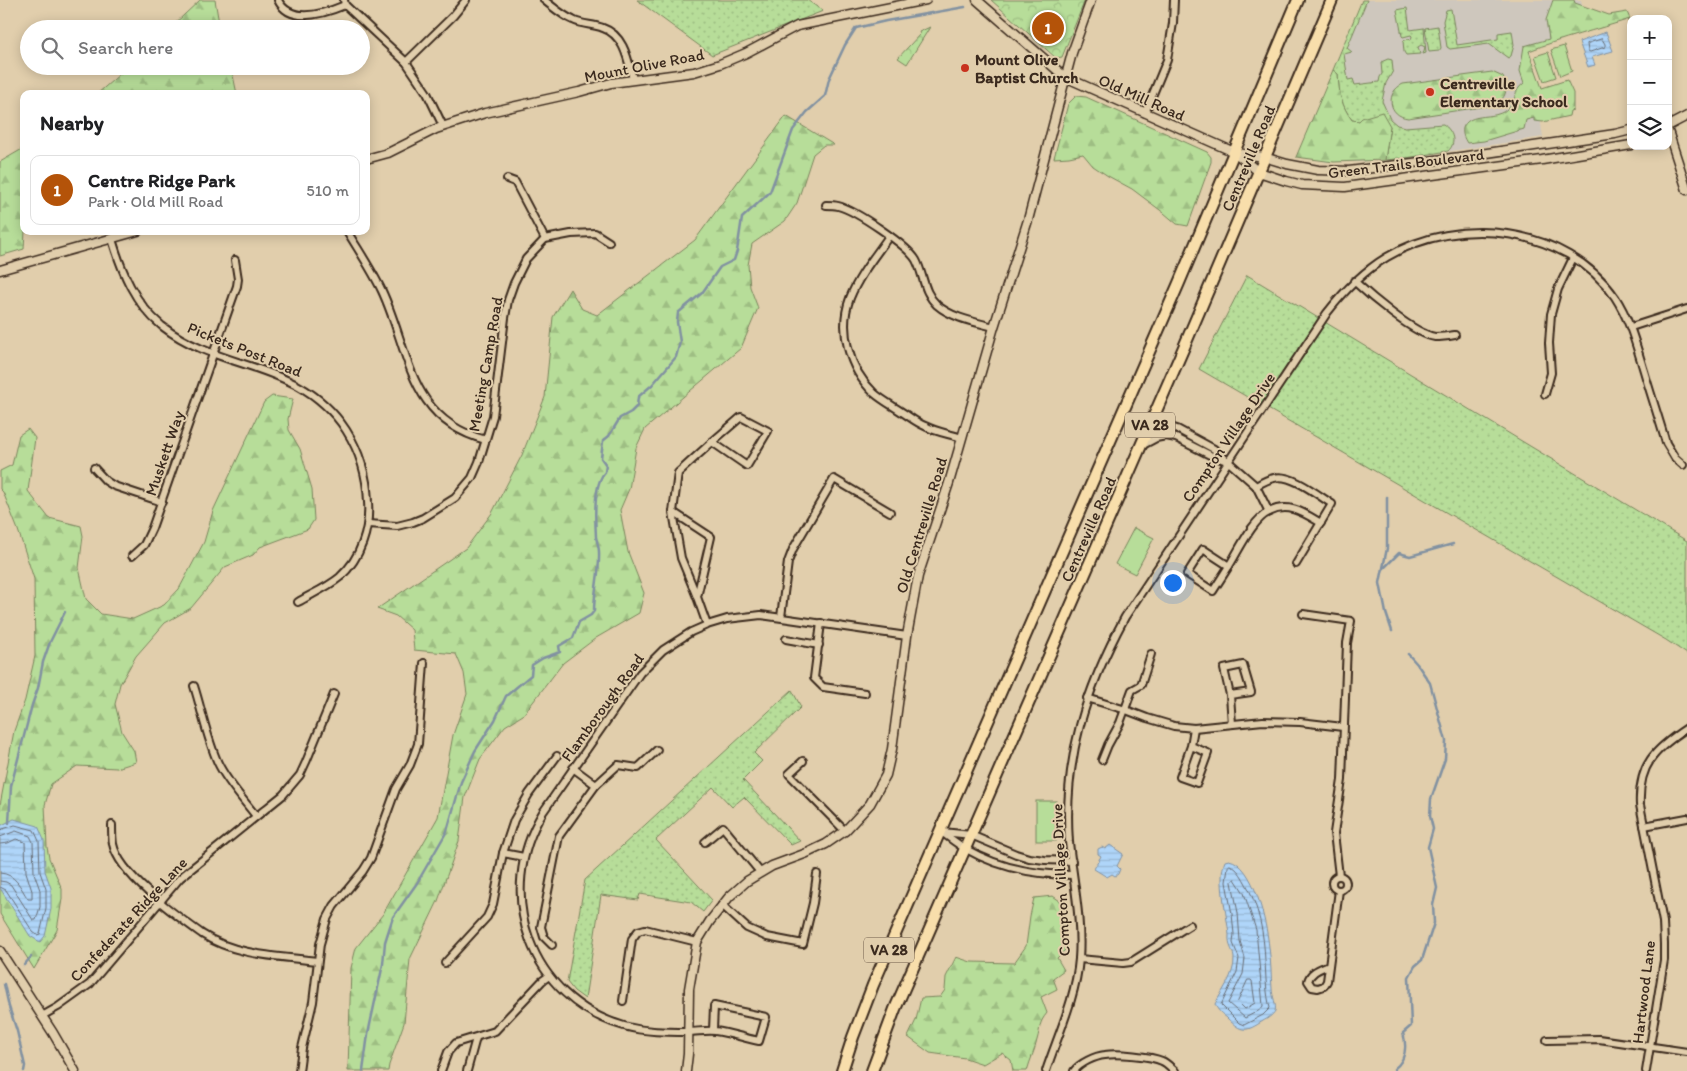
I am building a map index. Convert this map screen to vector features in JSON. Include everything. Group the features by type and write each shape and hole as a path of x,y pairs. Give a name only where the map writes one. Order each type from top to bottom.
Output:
{"highway":[{"name":"Centreville Road","path":"842,1071 870,994 1172,300 1298,0"},
{"name":"Centreville Road","path":"872,1071 895,1009 1155,413 1332,0"}],"street":[{"path":"278,0 281,6 297,14 320,14 344,3 362,20"},
{"path":"406,62 453,16 466,0"},
{"path":"544,0 572,20 585,25 604,28 619,39 626,55 632,79"},
{"name":"Mount Olive Road","path":"370,158 388,153 443,126 485,113 611,83 678,75 706,69 746,53 790,29 804,24 926,0"},
{"name":"Old Mill Road","path":"977,0 1065,77 1234,152"},
{"name":"Old Centreville Road","path":"686,1071 689,1032 689,989 697,942 722,905 737,889 760,872 826,844 845,831 870,804 886,775 892,749 907,636 918,576 949,483 994,327 1028,220 1075,42 1091,0"},
{"path":"1145,113 1167,60 1174,23 1174,0"},
{"path":"370,28 406,62 427,93 443,126"},
{"path":"1672,124 1687,116"},
{"name":"Green Trails Boulevard","path":"1234,152 1264,157 1312,170 1349,171 1480,154 1627,131"},
{"path":"1672,143 1687,190"},
{"name":"Green Trails Boulevard","path":"1234,152 1259,172 1286,181 1345,187 1542,160 1627,146"},
{"path":"506,179 515,182 545,239 571,234 595,233 609,242"},
{"path":"826,205 838,206 850,211 904,246 919,267 926,290 938,306 958,316 994,327"},
{"name":"Compton Village Drive","path":"1047,1071 1071,997 1079,959 1079,930 1069,824 1071,770 1087,698 1106,651 1125,617 1327,313 1354,281 1370,268 1403,248 1433,238 1463,232 1494,232 1525,237 1558,249 1592,272 1615,298 1631,327 1666,443 1675,458 1684,465"},
{"path":"0,270 125,235"},
{"path":"349,235 382,291 410,370 420,392 433,408 457,429 486,440"},
{"path":"889,236 861,277 848,304 845,330 847,347 852,361 858,374 886,402 923,425 962,438"},
{"name":"Pickets Post Road","path":"112,239 126,279 134,295 162,325 177,336 213,353 292,382 313,395 332,412 349,435 362,464 368,493 368,524 360,550 346,570 332,583 298,602"},
{"name":"Meeting Camp Road","path":"368,524 385,526 406,524 423,518 447,504 460,493 472,478 486,440 496,402 504,318 508,300 526,259 545,239"},
{"path":"1545,394 1551,373 1549,343 1551,314 1558,289 1573,258"},
{"name":"Muskett Way","path":"132,556 147,541 162,502 237,286 238,279 235,260"},
{"path":"1354,281 1391,313 1413,326 1435,337 1455,335"},
{"path":"1631,327 1687,309"},
{"path":"1155,413 1160,422 1210,446 1256,486 1269,512"},
{"path":"708,624 681,558 673,512 678,473 712,442 741,417 768,431 747,466 712,442"},
{"path":"1140,446 1166,436 1176,438 1210,456 1228,462"},
{"path":"94,468 106,481 114,486 162,502"},
{"path":"1256,486 1275,477 1283,477 1292,480 1332,504 1296,564"},
{"path":"781,617 788,562 793,549 834,479 890,512"},
{"path":"1229,566 1203,549 1186,574 1213,591 1229,566 1257,522 1269,512 1281,508 1292,508 1321,523"},
{"path":"673,512 711,537 697,597"},
{"path":"1303,614 1351,621 1347,643 1342,780 1334,833 1339,876 1332,883 1333,887 1339,890 1329,965"},
{"name":"Flamborough Road","path":"713,1030 714,1006 766,1017 759,1042 713,1030 689,1032 642,1030 608,1021 590,1012 573,1000 549,976 528,936 521,907 520,879 529,839 538,821 573,768 640,673 651,661 676,641 708,624 742,616 761,615 907,636"},
{"path":"821,623 814,678 823,687 865,693"},
{"path":"786,639 819,645"},
{"path":"1102,760 1126,710 1132,690 1140,685 1151,654"},
{"path":"299,1071 302,1048 313,1002 317,961 323,930 334,906 363,871 371,858 396,790 415,754 420,736 424,663"},
{"path":"1230,695 1251,692 1243,665 1224,669 1230,695 1232,724"},
{"path":"194,686 218,763 224,774 256,816"},
{"name":"Confederate Ridge Lane","path":"42,1016 90,984 187,872 283,795 300,775 334,694"},
{"path":"1087,698 1174,726 1194,728 1263,721 1343,726"},
{"path":"1191,746 1208,753 1197,783 1180,777 1191,746 1194,728"},
{"name":"Hartwood Lane","path":"1646,1071 1664,960 1664,944 1662,922 1640,806 1639,788 1646,765 1654,753 1662,745 1687,728"},
{"path":"552,945 544,936 541,927 558,836 596,785 618,765 638,768 657,750"},
{"path":"445,963 487,917 493,904 503,853 514,820 529,794 557,756"},
{"path":"803,761 789,774 845,831"},
{"path":"573,768 596,785"},
{"path":"1644,826 1687,818"},
{"path":"112,825 113,844 121,862 134,878 202,934 224,946 246,952 317,961"},
{"path":"705,842 723,827 760,872"},
{"path":"940,831 971,835 1023,856 1045,860 1072,861"},
{"path":"940,831 965,849 1025,872 1073,875"},
{"path":"503,853 524,857"},
{"path":"722,905 747,928 767,937 803,944 813,903 817,874"},
{"path":"1079,959 1131,962 1190,925"},
{"path":"623,1002 632,939 638,931 645,929 697,942"},
{"path":"0,951 76,1071"},
{"path":"441,1071 448,1052 456,1043 495,1031 549,976"},
{"path":"466,1071 476,1038"},
{"path":"1547,1040 1599,1039 1687,1052"},
{"path":"1074,1071 1087,1061 1104,1055 1137,1056 1162,1061 1174,1071"}],"shaded area":[{"name":"Centreville Elementary School","path":"1363,0 1581,0 1588,25 1529,46 1543,137 1405,158 1356,162 1328,162 1297,156"}],"green space":[{"path":"200,0 215,0 218,20 179,20"},
{"path":"637,0 807,0 823,11 712,55"},
{"path":"991,0 1085,0 1062,57 1056,58"},
{"path":"1362,0 1367,0 1347,48 1352,52 1344,54 1348,80 1353,79 1355,85 1379,82 1382,74 1381,62 1388,59 1392,60 1393,71 1386,83 1382,101 1390,119 1397,125 1405,127 1443,124 1453,137 1451,148 1448,151 1385,160 1390,126 1352,120 1348,115 1341,99 1338,74 1333,70"},
{"path":"1553,0 1574,0 1575,3 1609,15 1627,12 1628,15 1627,20 1529,51 1542,88 1567,80 1573,93 1573,110 1570,111 1569,116 1543,122 1534,121 1534,118 1526,120 1524,129 1484,141 1467,143 1464,138 1463,128 1469,120 1501,113 1513,102 1518,89 1524,83 1520,71 1524,46 1549,39 1546,20"},
{"path":"1407,8 1410,30 1424,28 1426,53 1423,54 1425,47 1421,45 1418,47 1420,54 1406,55 1404,52 1403,41 1411,40 1412,36 1402,36 1397,10"},
{"path":"1451,9 1457,45 1498,39 1498,33 1512,31 1514,45 1511,56 1508,58 1489,44 1450,49 1447,47 1443,21 1446,10"},
{"path":"1438,26 1441,48 1439,51 1429,52 1425,28"},
{"path":"930,27 907,64 898,58 920,34 919,32"},
{"path":"1564,46 1572,71 1560,76 1551,50"},
{"path":"1548,52 1556,77 1544,81 1535,56"},
{"path":"1333,70 1338,74 1341,99 1352,120 1359,121 1362,118 1382,112 1390,126 1385,160 1334,162 1296,157"},
{"path":"1492,72 1503,77 1506,86 1504,97 1494,105 1408,118 1396,113 1391,103 1393,92 1403,84"},
{"path":"119,75 233,75 236,90 102,90"},
{"path":"1076,96 1086,97 1207,152 1211,157 1211,162 1188,226 1177,224 1132,189 1093,166 1083,154 1054,158 1068,104"},
{"path":"786,116 834,145 824,145 813,154 797,203 785,221 752,244 748,265 750,287 758,308 741,348 645,429 636,448 629,489 620,510 628,552 644,593 639,613 596,638 563,663 523,715 505,726 480,759 465,797 459,841 438,901 410,959 404,1023 388,1071 348,1071 351,968 356,948 383,914 438,817 453,735 467,694 464,673 456,654 414,650 412,630 396,616 377,609 466,548 492,513 522,455 545,397 553,317 570,289 582,309 597,315 695,240"},
{"path":"20,150 20,235 25,235 24,249 0,256 0,162"},
{"path":"1247,275 1687,541 1687,654 1199,369"},
{"path":"272,396 293,399 288,419 289,430 300,449 312,489 314,520 308,529 260,547 253,555 225,567 191,608 165,623 136,656 120,684 115,704 122,732 134,751 136,762 117,768 77,766 51,784 45,805 47,847 49,858 62,889 62,899 57,930 34,969 0,914 0,805 14,731 25,700 35,656 34,579 18,530 3,492 0,489 0,471 12,465 19,435 28,429 35,438 28,491 49,518 81,526 83,536 79,568 86,599 101,614 133,619 164,605 179,589 204,542 213,511 264,402"},
{"path":"1134,528 1154,538 1135,574 1115,564"},
{"path":"792,690 801,707 754,753 762,761 743,780 800,841 791,845 744,797 732,807 713,787 656,840 712,900 703,912 691,902 640,894 638,900 601,895 585,999 574,991 567,982 585,880"},
{"path":"1036,801 1056,801 1056,841 1036,841"},
{"path":"1053,896 1064,904 1062,920 1065,950 1057,958 1064,970 1053,978 1057,989 1041,997 1047,1013 1041,1023 1027,1071 1013,1071 1011,1060 1002,1053 983,1064 965,1058 930,1053 908,1037 916,1020 921,998 940,997 945,990 946,977 956,957 971,962 1014,963 1026,946 1034,898"}],"water":[{"path":"1606,32 1613,51 1592,57 1595,65 1588,67 1579,42"},
{"path":"14,819 38,826 44,840 45,871 51,888 51,909 45,936 40,942 30,936 0,888 0,826"},
{"path":"1110,845 1123,854 1117,866 1120,869 1118,874 1115,876 1112,874 1107,877 1094,869 1101,856 1098,854 1098,849 1102,847 1105,849"},
{"path":"1229,860 1238,864 1246,872 1252,883 1258,897 1268,937 1275,1011 1270,1017 1248,1029 1240,1028 1232,1023 1220,1012 1215,1004 1228,982 1234,964 1229,943 1222,887 1223,868 1225,861"}],"waterway":[{"path":"363,1071 368,1034 383,964 385,942 393,917 417,883 447,831 461,782 475,751 495,720 506,696 531,675 532,665 543,658 560,652 559,646 573,638 579,622 594,611 599,559 595,521 596,503 598,485 605,472 606,465 601,458 603,441 609,436 620,418 637,406 638,397 652,385 676,357 680,342 677,322 678,313 702,293 720,267 734,260 742,218 770,192 793,130 807,112 825,96 829,79 845,45 856,28 965,7"},
{"path":"1387,497 1387,548 1380,583 1392,631"},
{"path":"1383,569 1399,553 1410,556 1453,544"},
{"path":"9,823 11,786 38,688 43,662 50,642 65,612"},
{"path":"1395,1071 1394,1069 1403,1057 1405,1043 1403,1033 1411,1026 1409,977 1415,966 1422,960 1434,923 1433,905 1437,888 1428,847 1433,829 1430,816 1431,799 1445,759 1446,741 1430,683 1408,654"},
{"path":"24,965 31,957"},
{"path":"4,984 17,1031 25,1066 24,1071"}],"place":[{"name":"Centre Ridge Park","path":"1048,28"},
{"name":"Mount Olive Baptist Church","path":"965,68"},
{"name":"Centreville Elementary School","path":"1430,92"}]}
